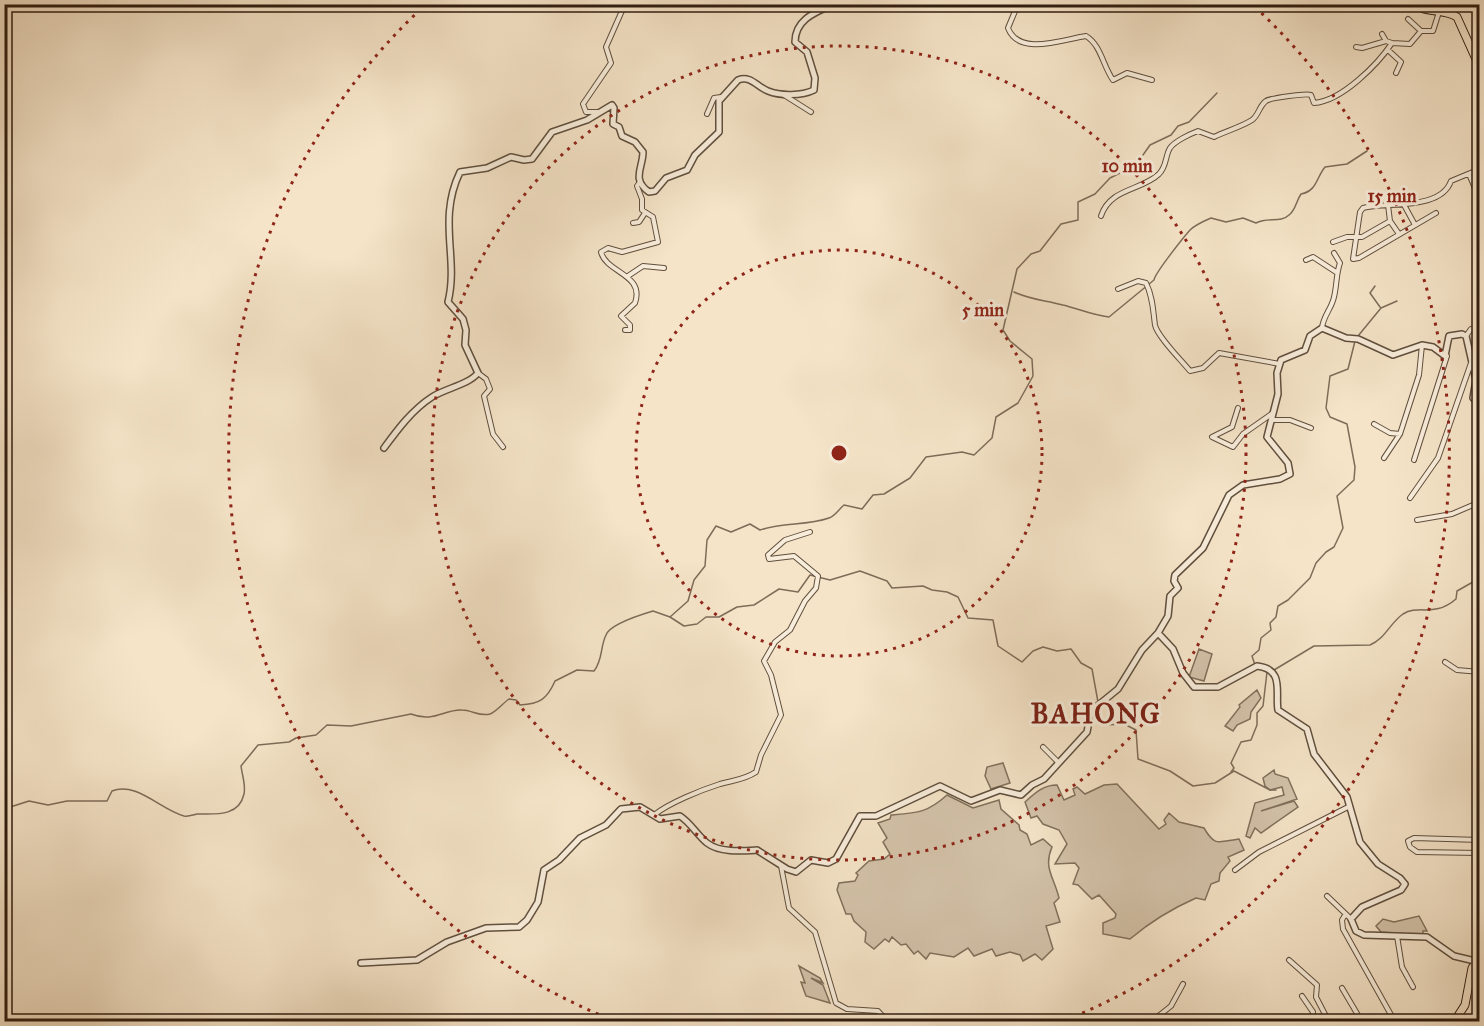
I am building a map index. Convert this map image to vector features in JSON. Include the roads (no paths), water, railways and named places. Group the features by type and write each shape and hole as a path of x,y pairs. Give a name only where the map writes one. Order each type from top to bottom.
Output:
{"highway":[{"path":"1413,4 1426,11 1449,12 1460,20 1470,51 1479,68"},
{"path":"1454,1022 1467,1001 1477,960"}],"street":[{"path":"599,112 586,112 582,104 611,63 607,44 625,4"},
{"path":"784,95 814,90 815,78 808,55 795,42 796,31 804,20 834,4"},
{"path":"1018,4 1008,30 1029,44 1042,45 1058,39 1086,36 1097,46 1100,60 1113,80 1118,80 1124,73 1152,80"},
{"path":"1408,19 1421,31 1433,31 1439,12"},
{"path":"1356,47 1362,48 1386,41 1412,43 1421,31"},
{"path":"1382,34 1386,41"},
{"path":"1101,216 1105,206 1115,197 1159,174 1167,161 1170,149 1177,142 1198,131 1214,137 1247,122 1256,116 1269,99 1285,99 1304,93 1311,95 1314,103 1332,98 1356,82 1388,50 1392,43"},
{"path":"1388,50 1400,60 1396,73"},
{"path":"707,114 714,98 721,97 736,82 744,78 770,92 784,95 811,112"},
{"path":"503,447 494,434 493,423 487,417 484,396 490,389 489,384 478,373 465,345 466,330 462,316 448,302 451,287 447,228 456,180 461,171 486,168 511,157 532,159 552,132 587,120 609,106 614,106 614,124 619,127 622,136 635,142 641,149 643,155 638,170 640,182 645,190 652,192 666,178 687,170 695,155 719,132 721,97"},
{"path":"1436,213 1355,260 1353,257 1361,210 1420,202 1448,190 1451,181 1479,169"},
{"path":"1469,174 1479,200"},
{"path":"625,330 630,330 630,325 621,316 637,301 636,290 628,276 605,260 601,252 608,248 622,252 657,243 654,219 645,213 637,186 640,182"},
{"path":"1404,203 1415,225"},
{"path":"1388,205 1390,221 1400,234"},
{"path":"633,223 639,222 645,213"},
{"path":"1333,242 1347,237 1355,239 1390,221"},
{"path":"361,963 417,960 447,942 486,928 519,927 527,920 538,902 544,870 559,860 580,838 603,827 621,809 640,807 660,819 680,816 706,842 715,847 740,852 757,850 781,866 796,872 813,860 828,863 833,861 842,851 858,817 876,816 940,786 971,801 1000,790 1019,796 1044,779 1087,732 1091,711 1118,689 1142,650 1158,633 1168,616 1171,594 1178,588 1174,581 1175,575 1203,548 1218,519 1224,500 1243,485 1280,479 1290,474 1288,464 1267,437 1278,394 1280,364 1284,358 1305,350 1310,336 1322,328 1327,310 1334,298 1336,272 1340,261 1334,253"},
{"path":"1306,260 1313,257 1336,272"},
{"path":"628,276 643,266 664,268"},
{"path":"1118,289 1138,281 1146,283 1155,310 1155,328 1173,353 1192,372 1203,368 1219,353 1280,364"},
{"path":"1322,328 1356,339 1393,355 1422,345 1433,347 1441,355 1447,356"},
{"path":"1479,328 1470,330 1466,336 1476,380 1473,398 1479,404"},
{"path":"1414,459 1447,356 1449,336 1457,333 1466,336"},
{"path":"1384,458 1400,434 1419,375 1422,345"},
{"path":"1410,498 1438,458 1472,362"},
{"path":"384,448 418,406 478,373"},
{"path":"1238,408 1232,427 1212,437 1233,447 1243,434 1273,413"},
{"path":"1271,420 1290,420 1311,428"},
{"path":"1374,424 1390,433 1400,434"},
{"path":"1417,520 1452,514 1479,502"},
{"path":"654,815 663,808 720,784 746,780 756,772 761,755 781,715 771,675 764,661 776,642 790,630 794,617 812,594 818,582 818,576 794,556 769,559 768,555 785,540 810,532"},
{"path":"1158,633 1173,649 1183,673 1194,687 1218,687 1255,666 1267,669 1276,678 1280,689 1278,710 1307,729 1310,748 1326,772 1344,792 1350,806 1356,836 1364,849 1378,864 1400,878 1405,884 1401,890 1362,907 1342,920 1343,930 1395,1022"},
{"path":"1445,662 1457,670 1479,672"},
{"path":"1042,747 1058,762"},
{"path":"1235,870 1259,852 1350,806"},
{"path":"1479,840 1410,838 1408,841 1410,848 1417,852 1479,853"},
{"path":"781,866 789,908 815,932 836,1003 847,1009 878,1011 888,1022"},
{"path":"1327,896 1348,917 1360,934 1427,937 1454,956 1477,960"},
{"path":"1397,936 1402,967 1413,987"},
{"path":"1289,960 1317,985 1316,997 1329,1022"},
{"path":"1151,1022 1171,1006 1183,984"},
{"path":"1342,988 1362,1022"},
{"path":"1302,996 1313,1012 1311,1022"}],"waterway":[{"path":"4,809 29,801 48,805 67,801 107,801 112,791 121,789 139,793 184,816 225,813 237,807 241,801 245,787 241,766 258,745 289,742 296,738 316,735 327,725 351,726 411,714 426,717 456,710 486,715 495,711 509,699 516,700 520,705 538,702 546,696 555,681 577,670 594,671 599,662 606,635 614,627 653,611 670,617 688,601 694,580 705,566 707,540 716,526 731,532 750,524 760,530 831,517 844,505 862,509 873,495 884,494 910,478 926,457 962,452 974,455 992,438 996,417 1018,403 1033,376 1032,359 1010,341 1003,330 1017,269 1031,254 1040,251 1061,224 1078,220 1078,202 1095,194 1110,178 1124,171 1143,155 1150,145 1171,135 1178,126 1189,122 1217,93"},
{"path":"1014,292 1109,317 1154,280 1170,255 1194,226 1211,218 1226,222 1243,218 1256,223 1286,217 1293,211 1301,194 1313,187 1325,167 1347,164 1367,151"},
{"path":"1375,286 1370,293 1380,307"},
{"path":"1358,336 1381,308 1397,301"},
{"path":"1255,665 1252,656 1259,650 1261,638 1271,630 1270,623 1276,617 1278,606 1288,600 1310,578 1316,563 1334,547 1343,528 1337,496 1354,480 1355,467 1347,424 1330,417 1326,408 1330,376 1348,369 1355,341"},
{"path":"670,617 684,626 697,624 706,617 719,617 737,607 754,605 779,589 798,592 810,575 830,580 860,571 887,581 892,588 923,586 958,597 968,618 993,620 998,646 1022,662 1033,651 1043,647 1057,651 1071,649 1081,663 1092,669 1098,702"},
{"path":"1274,670 1314,646 1370,645 1380,639 1403,614 1448,605 1456,599 1457,591 1480,578"},
{"path":"1231,772 1234,768 1231,763 1241,742 1251,740 1257,725 1257,713 1263,706 1267,672"},
{"path":"1099,707 1099,716 1104,725 1124,724 1136,730 1138,759 1170,771 1193,786 1215,783 1234,771 1270,790 1276,790"},
{"path":"4,753 9,766 4,792"}],"district":[{"name":"BAHONG","path":"1096,714"}]}
